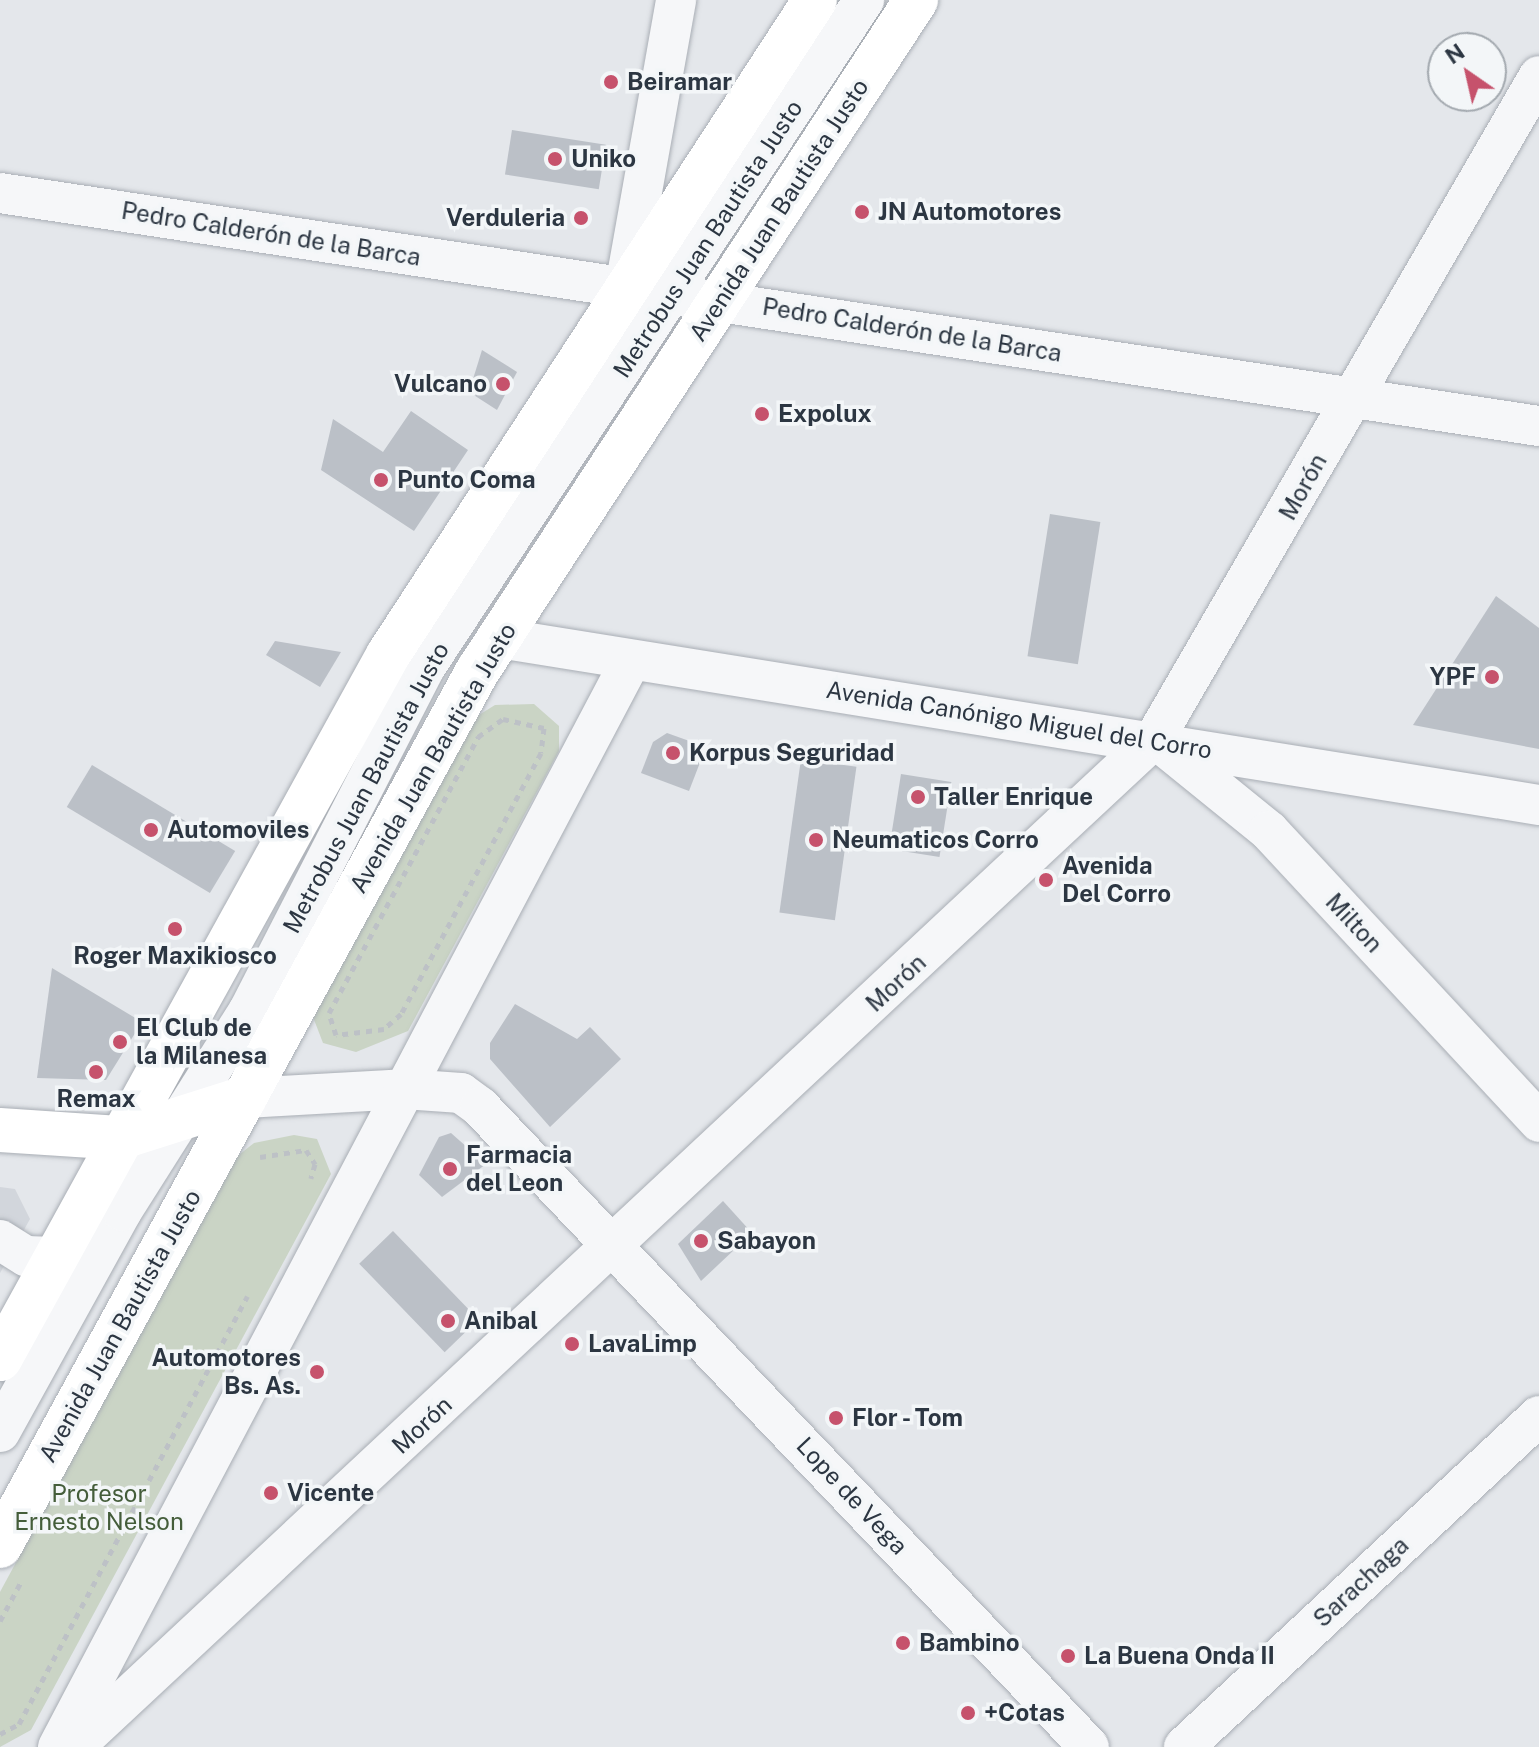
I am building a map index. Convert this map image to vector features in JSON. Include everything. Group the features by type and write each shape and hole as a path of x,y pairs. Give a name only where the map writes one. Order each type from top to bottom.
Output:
{"main road":[{"path":"0,1359 119,1138 388,655 625,287 815,0"},
{"name":"Avenida Juan Bautista Justo","path":"15,1556 245,1098 499,638 916,0"},
{"path":"0,1130 119,1138 245,1098"}],"street":[{"path":"625,287 676,0"},
{"name":"Metrobus Juan Bautista Justo","path":"0,1432 179,1118 248,1012 424,669 864,0"},
{"name":"Morón","path":"74,1747 1155,738 1539,76"},
{"name":"Pedro Calderón de la Barca","path":"0,193 1539,426"},
{"name":"Avenida Canónigo Miguel del Corro","path":"499,638 630,662 1155,738 1539,805"},
{"path":"58,1747 630,662"},
{"name":"Milton","path":"1155,738 1269,831 1539,1122"},
{"name":"Lope de Vega","path":"245,1098 404,1089 461,1093 615,1245 1089,1747"},
{"path":"0,1240 26,1256 55,1257"},
{"name":"Sarachaga","path":"1184,1747 1539,1416"}],"path":[{"path":"503,719 544,728 541,753 401,1014 384,1029 345,1038 327,1021 478,737 503,719"},
{"path":"247,1164 306,1150 315,1164 305,1190"},
{"path":"0,1734 19,1724 254,1285"},
{"path":"0,1621 15,1556"}],"shaded area":[{"path":"0,1187 15,1189 30,1219 0,1273"}],"green space":[{"path":"534,704 559,726 559,751 408,1031 356,1052 323,1043 313,1017 474,718 495,705"},
{"name":"Profesor Ernesto Nelson","path":"294,1135 317,1139 331,1174 31,1730 0,1747 0,1592 235,1158 254,1143"}],"building":[{"name":"Uniko","path":"512,130 606,145 599,189 505,174"},
{"path":"482,350 517,372 497,410 469,392"},
{"name":"Punto Coma","path":"411,411 468,450 414,531 321,470 333,419 383,452"},
{"path":"1050,514 1100,522 1078,664 1027,656"},
{"name":"YPF","path":"1496,596 1539,628 1539,749 1413,725"},
{"path":"275,641 341,652 320,687 266,655"},
{"path":"667,733 706,747 689,791 641,773 653,742"},
{"name":"Neumaticos Corro","path":"801,759 856,767 835,920 779,912"},
{"name":"Automoviles","path":"92,765 235,851 210,893 67,807"},
{"path":"901,774 951,782 939,857 889,849"},
{"path":"52,968 142,1022 106,1080 37,1078"},
{"path":"515,1004 577,1039 590,1027 621,1059 550,1127 490,1059 490,1043"},
{"name":"Farmacia del Leon","path":"451,1133 486,1164 442,1197 419,1175 439,1137"},
{"path":"723,1201 752,1233 701,1281 678,1244"},
{"path":"393,1231 478,1319 445,1352 359,1264"}],"place":[{"name":"Beiramar","path":"611,82"},
{"name":"Uniko","path":"555,159"},
{"name":"JN Automotores","path":"862,212"},
{"name":"Verduleria","path":"581,218"},
{"name":"Vulcano","path":"503,384"},
{"name":"Expolux","path":"762,414"},
{"name":"Punto Coma","path":"381,480"},
{"name":"YPF","path":"1492,677"},
{"name":"Korpus Seguridad","path":"673,753"},
{"name":"Taller Enrique","path":"918,797"},
{"name":"Automoviles","path":"151,830"},
{"name":"Neumaticos Corro","path":"816,840"},
{"name":"Avenida Del Corro","path":"1046,880"},
{"name":"Roger Maxikiosco","path":"175,929"},
{"name":"El Club de la Milanesa","path":"120,1042"},
{"name":"Remax","path":"96,1072"},
{"name":"Farmacia del Leon","path":"450,1169"},
{"name":"Sabayon","path":"701,1241"},
{"name":"Anibal","path":"448,1321"},
{"name":"LavaLimp","path":"572,1344"},
{"name":"Automotores Bs. As.","path":"317,1372"},
{"name":"Flor - Tom","path":"836,1418"},
{"name":"Vicente","path":"271,1493"},
{"name":"Bambino","path":"903,1643"},
{"name":"La Buena Onda II","path":"1068,1656"},
{"name":"+Cotas","path":"968,1713"}]}
